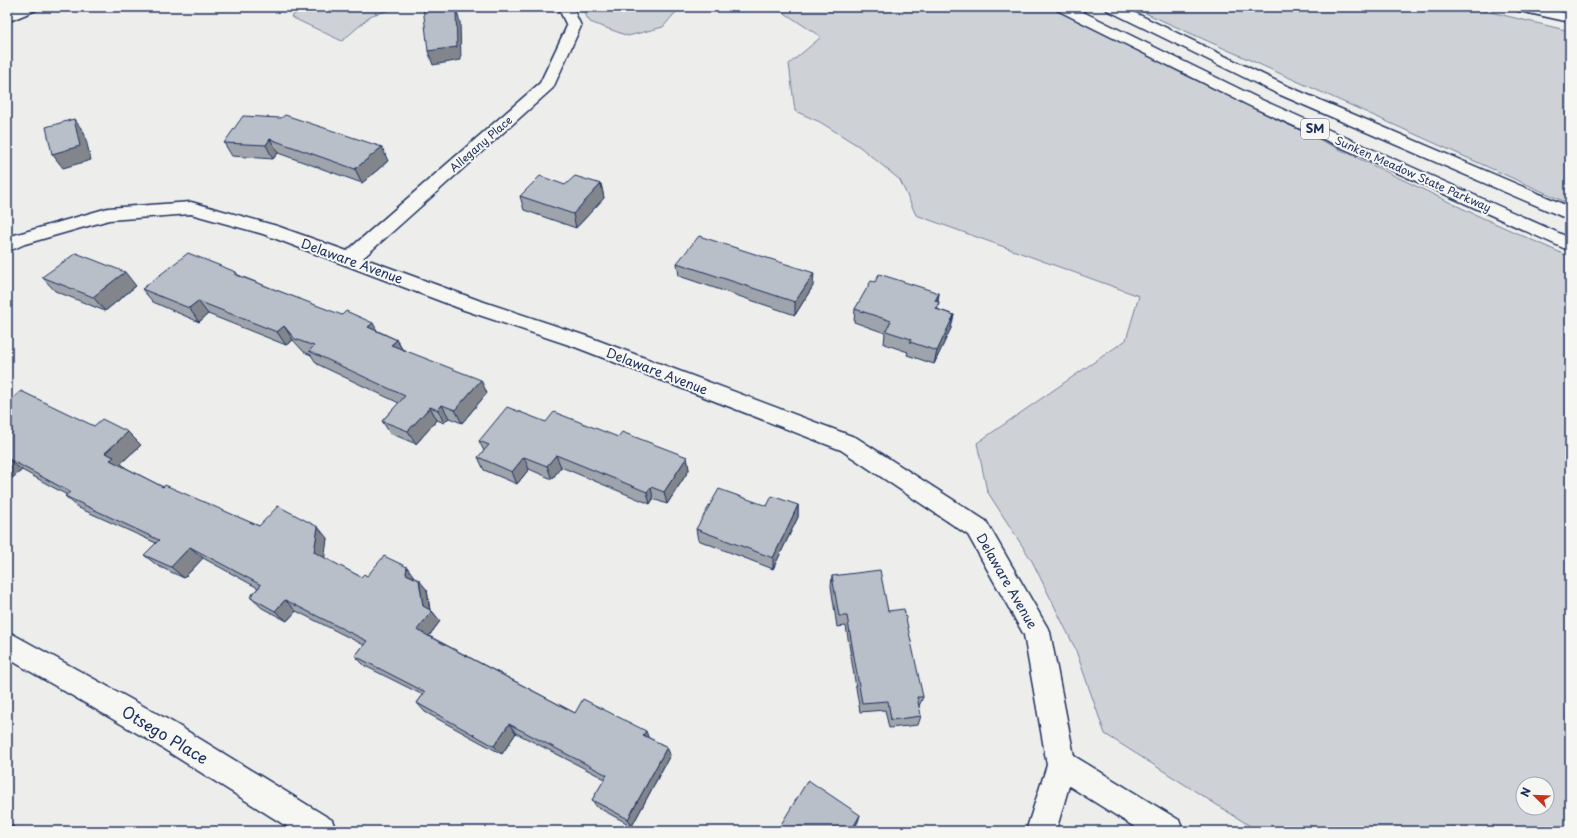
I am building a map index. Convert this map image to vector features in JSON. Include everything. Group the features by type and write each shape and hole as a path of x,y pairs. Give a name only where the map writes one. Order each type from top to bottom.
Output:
{"main road":[{"path":"7,18 32,7"},
{"name":"Allegany Place","path":"350,259 547,85 574,26 565,7"},
{"name":"Sunken Meadow State Parkway","path":"1062,7 1256,103 1570,245"},
{"name":"Sunken Meadow State Parkway","path":"1112,7 1172,38 1328,110 1570,214"},
{"path":"1520,7 1570,18"},
{"name":"Delaware Avenue","path":"7,246 18,240 108,214 191,208 270,230 471,305 582,342 849,444 977,528 1037,632 1061,765 1041,831"},
{"name":"Otsego Place","path":"7,644 164,733 321,831"},
{"path":"1061,765 1168,831"}],"shaded area":[{"path":"304,7 402,7 372,15 342,41 291,17"},
{"path":"585,7 684,7 674,14 663,27 628,36 590,22 585,14"},
{"path":"766,7 1052,7 1185,75 1472,213 1570,257 1570,831 1258,831 1105,734 1075,648 1032,561 987,491 977,443 1126,340 1139,296 916,215 900,180 860,147 820,122 795,111 789,64 821,37 783,12"},
{"path":"1132,7 1469,7 1570,31 1570,204"}],"building":[{"path":"423,7 446,7 456,9 457,47 428,51"},
{"path":"285,115 382,147 355,169 270,139 266,145 224,143 243,116 281,118"},
{"path":"74,119 80,146 52,154 46,127"},
{"path":"540,176 565,185 575,176 601,184 573,214 520,196"},
{"path":"699,236 814,273 795,302 677,263"},
{"path":"76,253 125,272 93,297 42,277"},
{"path":"188,253 236,272 234,274 342,315 346,311 373,323 368,327 397,340 391,345 481,380 455,410 442,405 438,410 430,407 408,431 382,421 405,396 309,351 314,346 295,339 284,326 277,332 198,301 189,308 142,289"},
{"path":"879,274 939,293 935,301 939,302 936,309 954,315 937,351 910,342 911,339 886,331 891,321 855,309 871,281 875,282"},
{"path":"21,391 94,426 102,419 128,432 105,453 114,457 110,460 163,487 165,485 259,526 278,506 318,527 314,552 361,577 364,574 367,576 384,556 407,567 406,574 419,580 423,606 432,611 417,630 575,713 583,699 646,731 643,735 667,747 628,819 592,800 607,775 509,724 494,746 417,703 425,692 355,656 367,641 285,600 275,611 250,597 261,585 190,547 171,567 144,555 159,540 65,496 70,492 7,458 7,403"},
{"path":"507,407 546,422 554,412 618,437 622,432 687,457 664,492 651,487 647,492 556,455 547,466 524,457 512,472 478,457 489,445 479,441"},
{"path":"719,489 767,506 772,496 798,505 773,558 696,529"},
{"path":"880,570 888,611 904,609 923,697 917,697 921,716 891,720 888,701 862,703 847,616 839,616 832,576"},
{"path":"808,780 860,815 851,831 777,831"}]}
